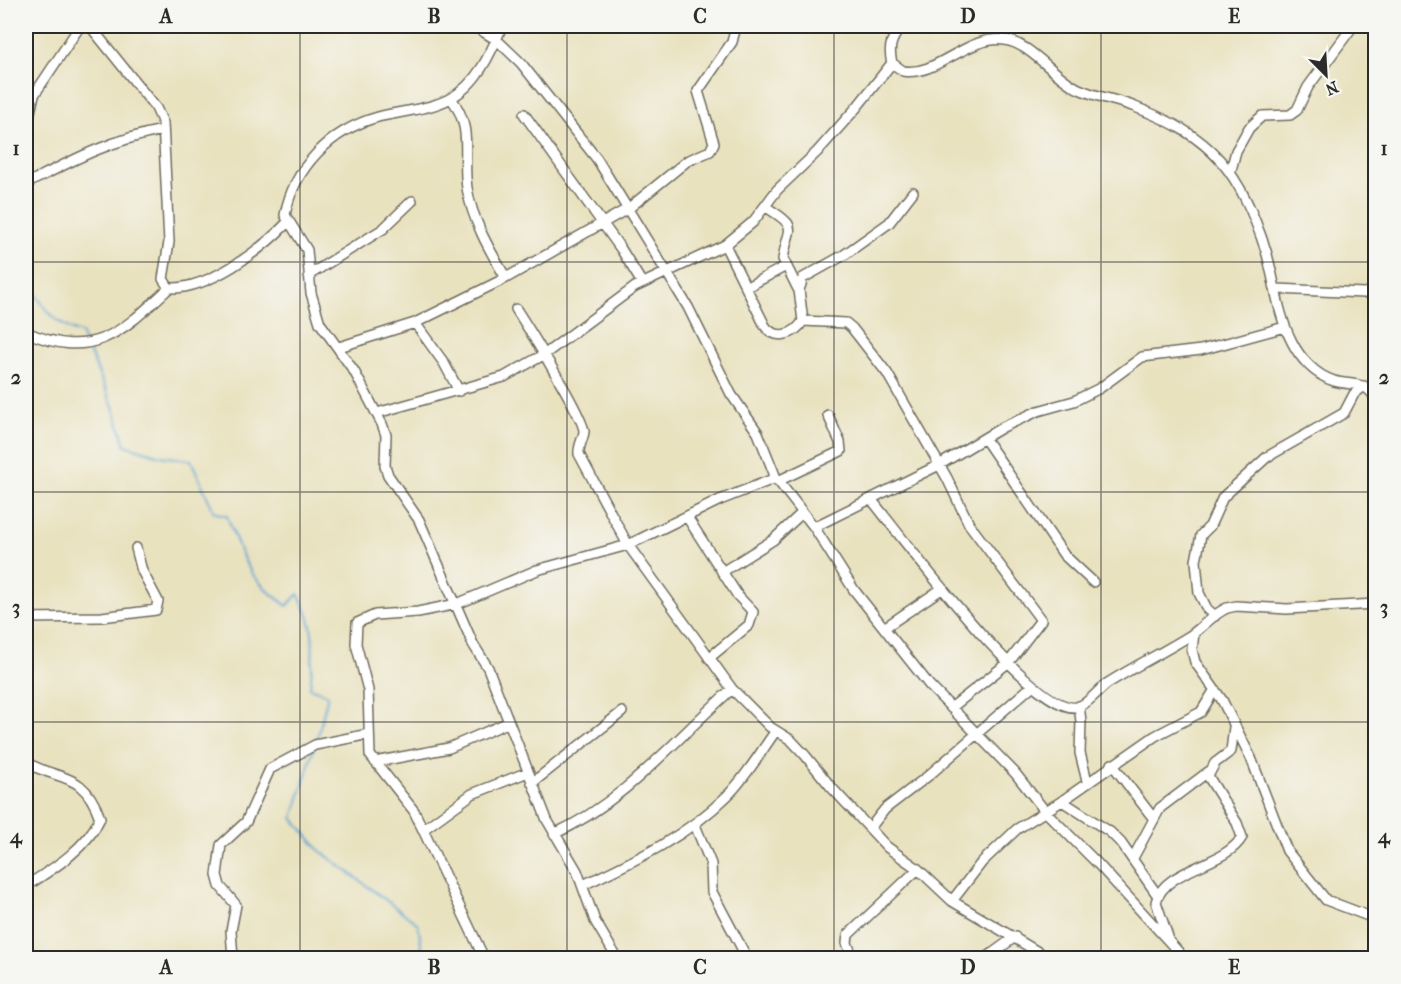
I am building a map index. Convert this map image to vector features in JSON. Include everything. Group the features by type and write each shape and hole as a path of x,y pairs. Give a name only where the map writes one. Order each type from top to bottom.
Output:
{"street":[{"path":"26,130 34,95 80,26"},
{"path":"90,26 156,108 163,130 169,242 163,279 169,288"},
{"path":"474,26 497,40 521,63 562,111 629,208 688,307 737,405 758,433 777,479 814,527 854,590 975,735 1016,773 1045,811 1098,864 1140,912 1168,938 1184,958"},
{"path":"502,26 484,65 467,85 451,98 358,123 331,139 314,156 300,176 286,209 287,223 307,250 309,275 320,323 339,347 378,412 386,435 384,458 388,475 419,520 473,644 488,668 507,723 554,834 583,885 595,921 617,958"},
{"path":"339,347 415,323 506,278 602,225 629,208 687,161 710,151 714,143 698,91 732,42 736,26"},
{"path":"378,412 504,377 544,354 622,295 725,245 747,228 766,207 777,190 817,152 873,89 891,63 889,51 891,42 903,26"},
{"path":"1231,170 1236,151 1249,128 1262,116 1290,115 1297,110 1308,87 1353,26"},
{"path":"891,63 903,71 916,72 971,45 987,41 1009,41 1021,46 1071,85 1135,107 1177,126 1209,148 1231,170 1253,214 1277,289 1278,306 1285,327 1301,358 1320,375 1332,381 1358,383 1364,386 1376,400"},
{"path":"451,98 464,118 467,186 471,205 490,250 506,278"},
{"path":"524,114 555,154 602,225 621,249 642,284"},
{"path":"26,184 89,151 137,135 163,130"},
{"path":"725,245 760,317 772,335 778,336 798,328 803,321 799,290 800,284 809,272 844,255 889,223 913,192"},
{"path":"309,275 383,229 412,201"},
{"path":"766,207 790,226 792,231 783,259 799,290"},
{"path":"26,332 75,345 93,344 107,338 138,318 169,288 187,288 241,261 272,240 287,223"},
{"path":"747,287 786,266"},
{"path":"1277,289 1364,293 1376,291"},
{"path":"516,309 544,354 584,432 578,448 579,454 628,545 732,689 775,732 790,740 805,755 887,847 918,869 952,901 1048,958"},
{"path":"803,321 846,323 852,328 886,373 939,465 969,524 1041,620 1009,662 951,708"},
{"path":"415,323 444,363 459,391"},
{"path":"814,527 939,465 1003,427 1038,411 1067,405 1082,398 1142,357 1201,350 1285,327"},
{"path":"1215,616 1204,605 1199,593 1196,561 1201,535 1210,526 1222,497 1268,457 1344,413 1354,394 1364,386"},
{"path":"484,958 424,829 399,788 370,754 369,696 355,634 357,623 375,615 418,612 457,604 537,570 628,545 841,451 840,442 828,415"},
{"path":"985,439 1064,555 1093,582"},
{"path":"1376,497 1376,516"},
{"path":"871,499 987,642 1032,686 1067,706 1078,706 1106,684 1194,633 1218,612 1236,606 1287,609 1376,604"},
{"path":"722,572 773,540 802,513"},
{"path":"687,517 742,602 751,609 753,617 749,625 709,658"},
{"path":"26,618 102,617 156,610 158,601 142,571 136,548"},
{"path":"884,628 943,588"},
{"path":"1194,633 1193,656 1201,674 1234,725 1258,772 1287,851 1326,900 1341,908 1376,919"},
{"path":"870,828 885,809 1032,686"},
{"path":"554,834 593,814 617,796 732,689"},
{"path":"952,901 1003,841 1112,764 1155,736 1201,712 1214,691"},
{"path":"1078,706 1082,721 1080,753 1087,781"},
{"path":"532,783 622,712"},
{"path":"375,762 448,748 507,723"},
{"path":"1133,858 1160,808 1231,752 1234,725"},
{"path":"583,885 653,851 695,825 730,793 775,732"},
{"path":"233,958 231,931 236,905 219,886 217,875 221,846 246,822 270,768 315,746 369,734"},
{"path":"26,762 72,780 90,798 100,818 68,856 26,886"},
{"path":"1112,764 1154,819"},
{"path":"424,829 472,794 528,772"},
{"path":"1168,938 1156,902 1158,896 1172,882 1235,846 1242,837 1237,823 1211,783 1208,772"},
{"path":"1062,801 1110,832 1133,858 1158,896"},
{"path":"695,825 711,864 712,892 747,958"},
{"path":"853,958 847,943 848,935 918,869"},
{"path":"986,958 1014,937"}],"waterway":[{"path":"26,278 48,312 63,325 81,333 84,341"},
{"path":"87,346 114,409 125,445 160,456 191,460 214,512 227,516 243,557 254,577 287,606 298,594 309,618 313,640 310,688 328,695 316,743"},
{"path":"314,748 293,818 319,850 418,924 423,958"}]}
